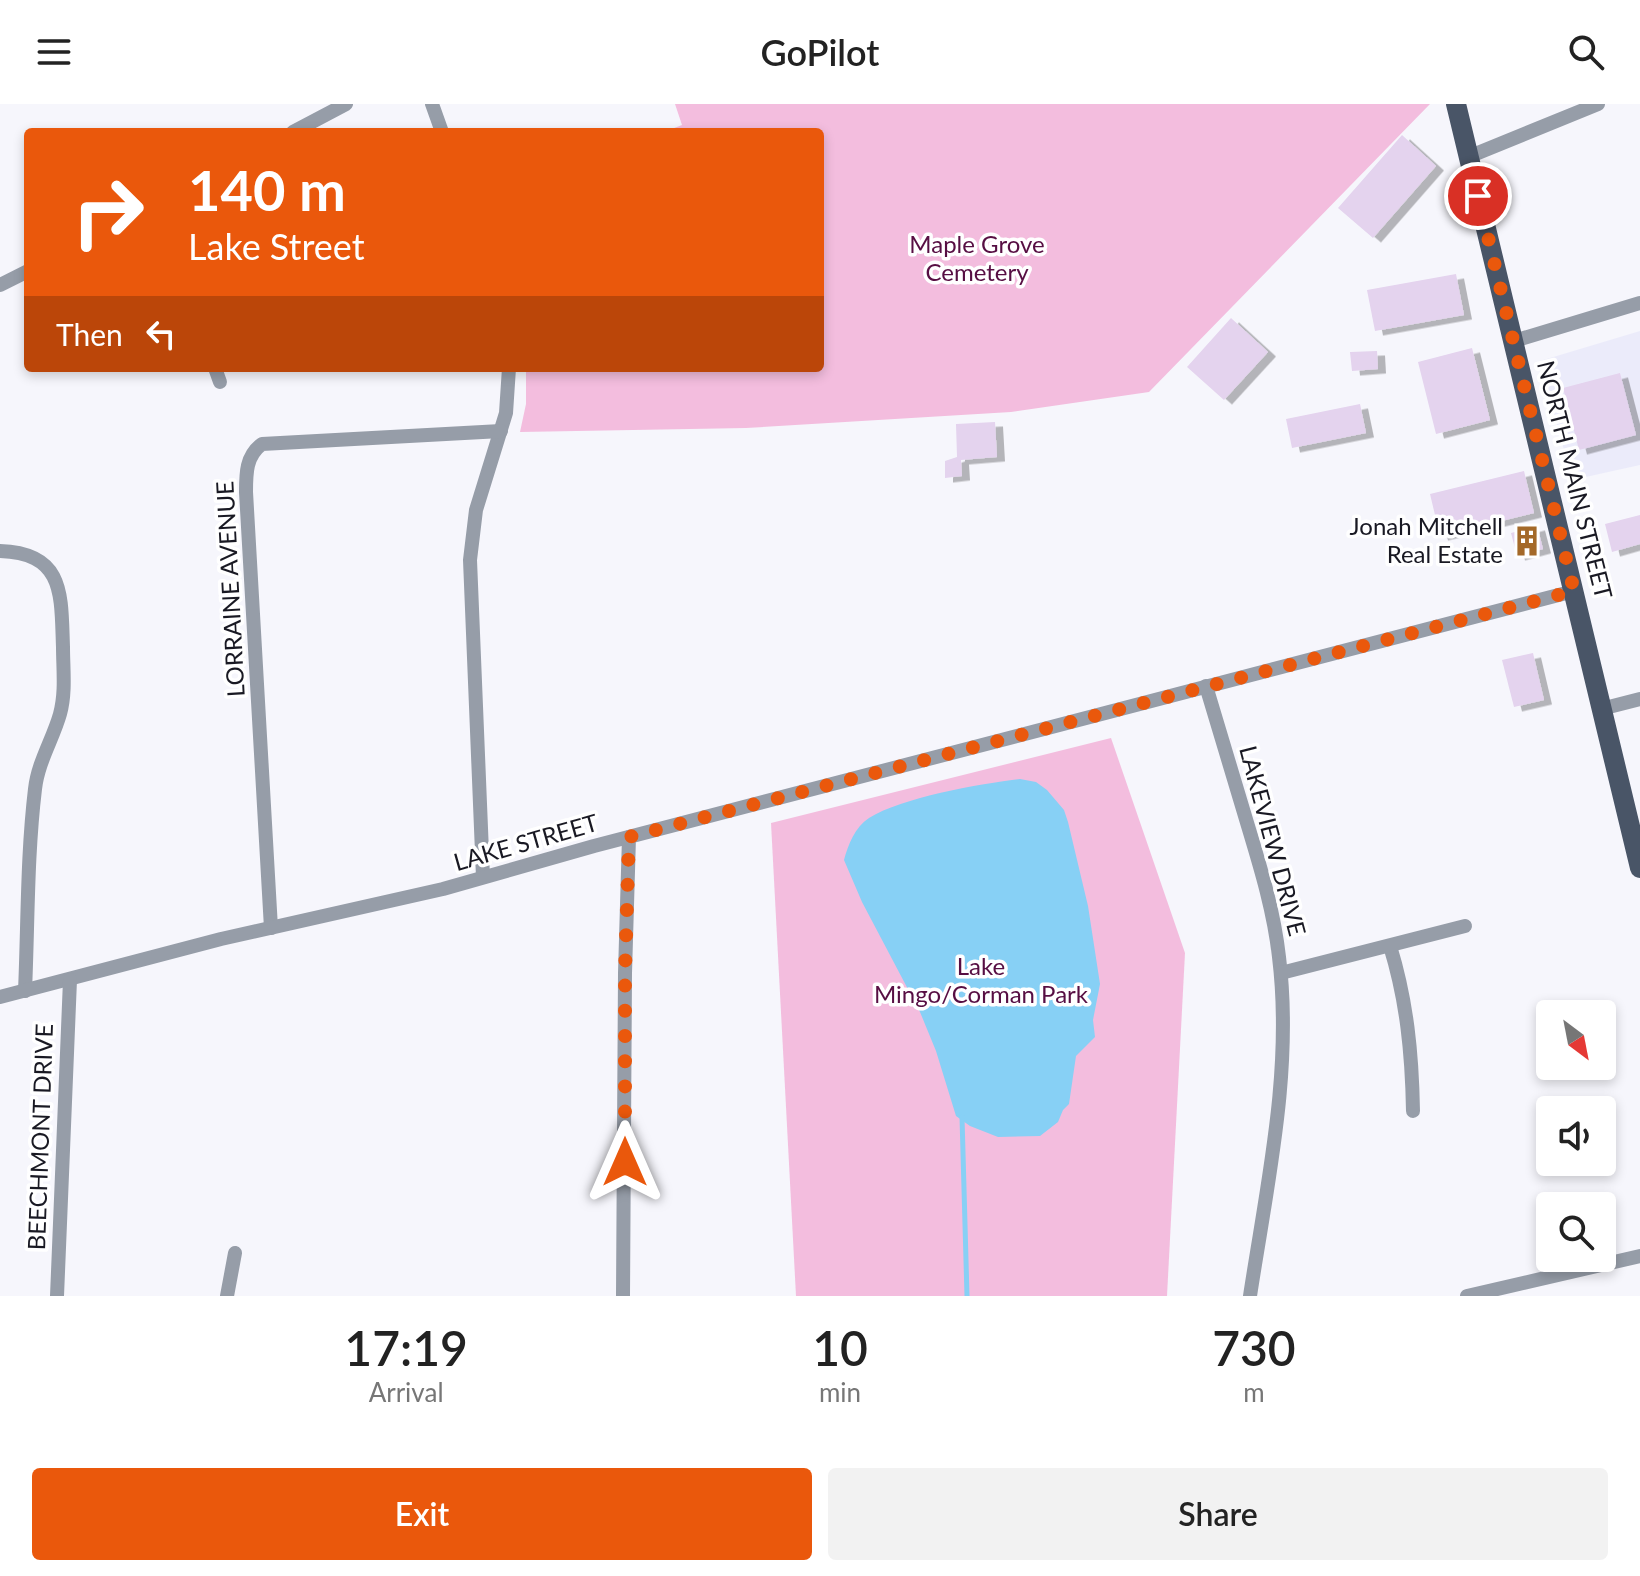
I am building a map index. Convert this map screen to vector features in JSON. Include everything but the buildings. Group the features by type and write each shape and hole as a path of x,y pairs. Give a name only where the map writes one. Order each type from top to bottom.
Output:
{"main road":[{"name":"NORTH MAIN STREET","path":"1456,104 1640,868"}],"street":[{"path":"301,128 346,104"},
{"path":"432,104 441,128"},
{"path":"1468,157 1598,104"},
{"path":"0,285 24,273"},
{"path":"1514,341 1640,303"},
{"path":"483,877 470,560 476,510 506,413 509,372"},
{"name":"LORRAINE AVENUE","path":"271,928 246,492 247,466 252,453 262,444 501,431"},
{"path":"0,551 20,551 42,562 56,582 61,609 63,696 61,712 35,787 25,991"},
{"name":"LAKE STREET","path":"0,997 271,928 443,889 629,837 1574,591"},
{"name":"LAKEVIEW DRIVE","path":"1206,686 1263,879 1277,936 1281,973 1283,1024 1278,1109 1250,1296"},
{"path":"1601,709 1640,699"},
{"path":"623,1296 629,837"},
{"path":"1281,973 1465,926"},
{"path":"1390,946 1410,1039 1413,1111"},
{"name":"BEECHMONT DRIVE","path":"57,1296 70,980"},
{"path":"227,1296 235,1253"},
{"path":"1467,1296 1640,1256"}],"shaded area":[{"path":"1640,331 1640,465 1572,480 1540,361"}],"green space":[{"name":"Maple Grove Cemetery","path":"675,104 1430,104 1149,392 1011,412 746,428 520,432 526,404 526,372 824,372 824,128 674,128 682,125"},
{"name":"Lake Mingo/Corman Park","path":"1111,738 1185,953 1167,1296 796,1296 771,823"}],"water":[{"path":"1020,779 1036,782 1064,810 1088,906 1100,984 1093,1020 1095,1037 1076,1056 1069,1104 1058,1122 1040,1136 998,1137 970,1126 956,1116 920,1012 862,902 844,860 860,826 884,810 942,792"}],"waterway":[{"path":"962,1117 967,1296"}],"place":[{"name":"Jonah Mitchell Real Estate","path":"1527,541"}],"route":[{"path":"625,1162 629,837 1574,591 1478,196"}]}
